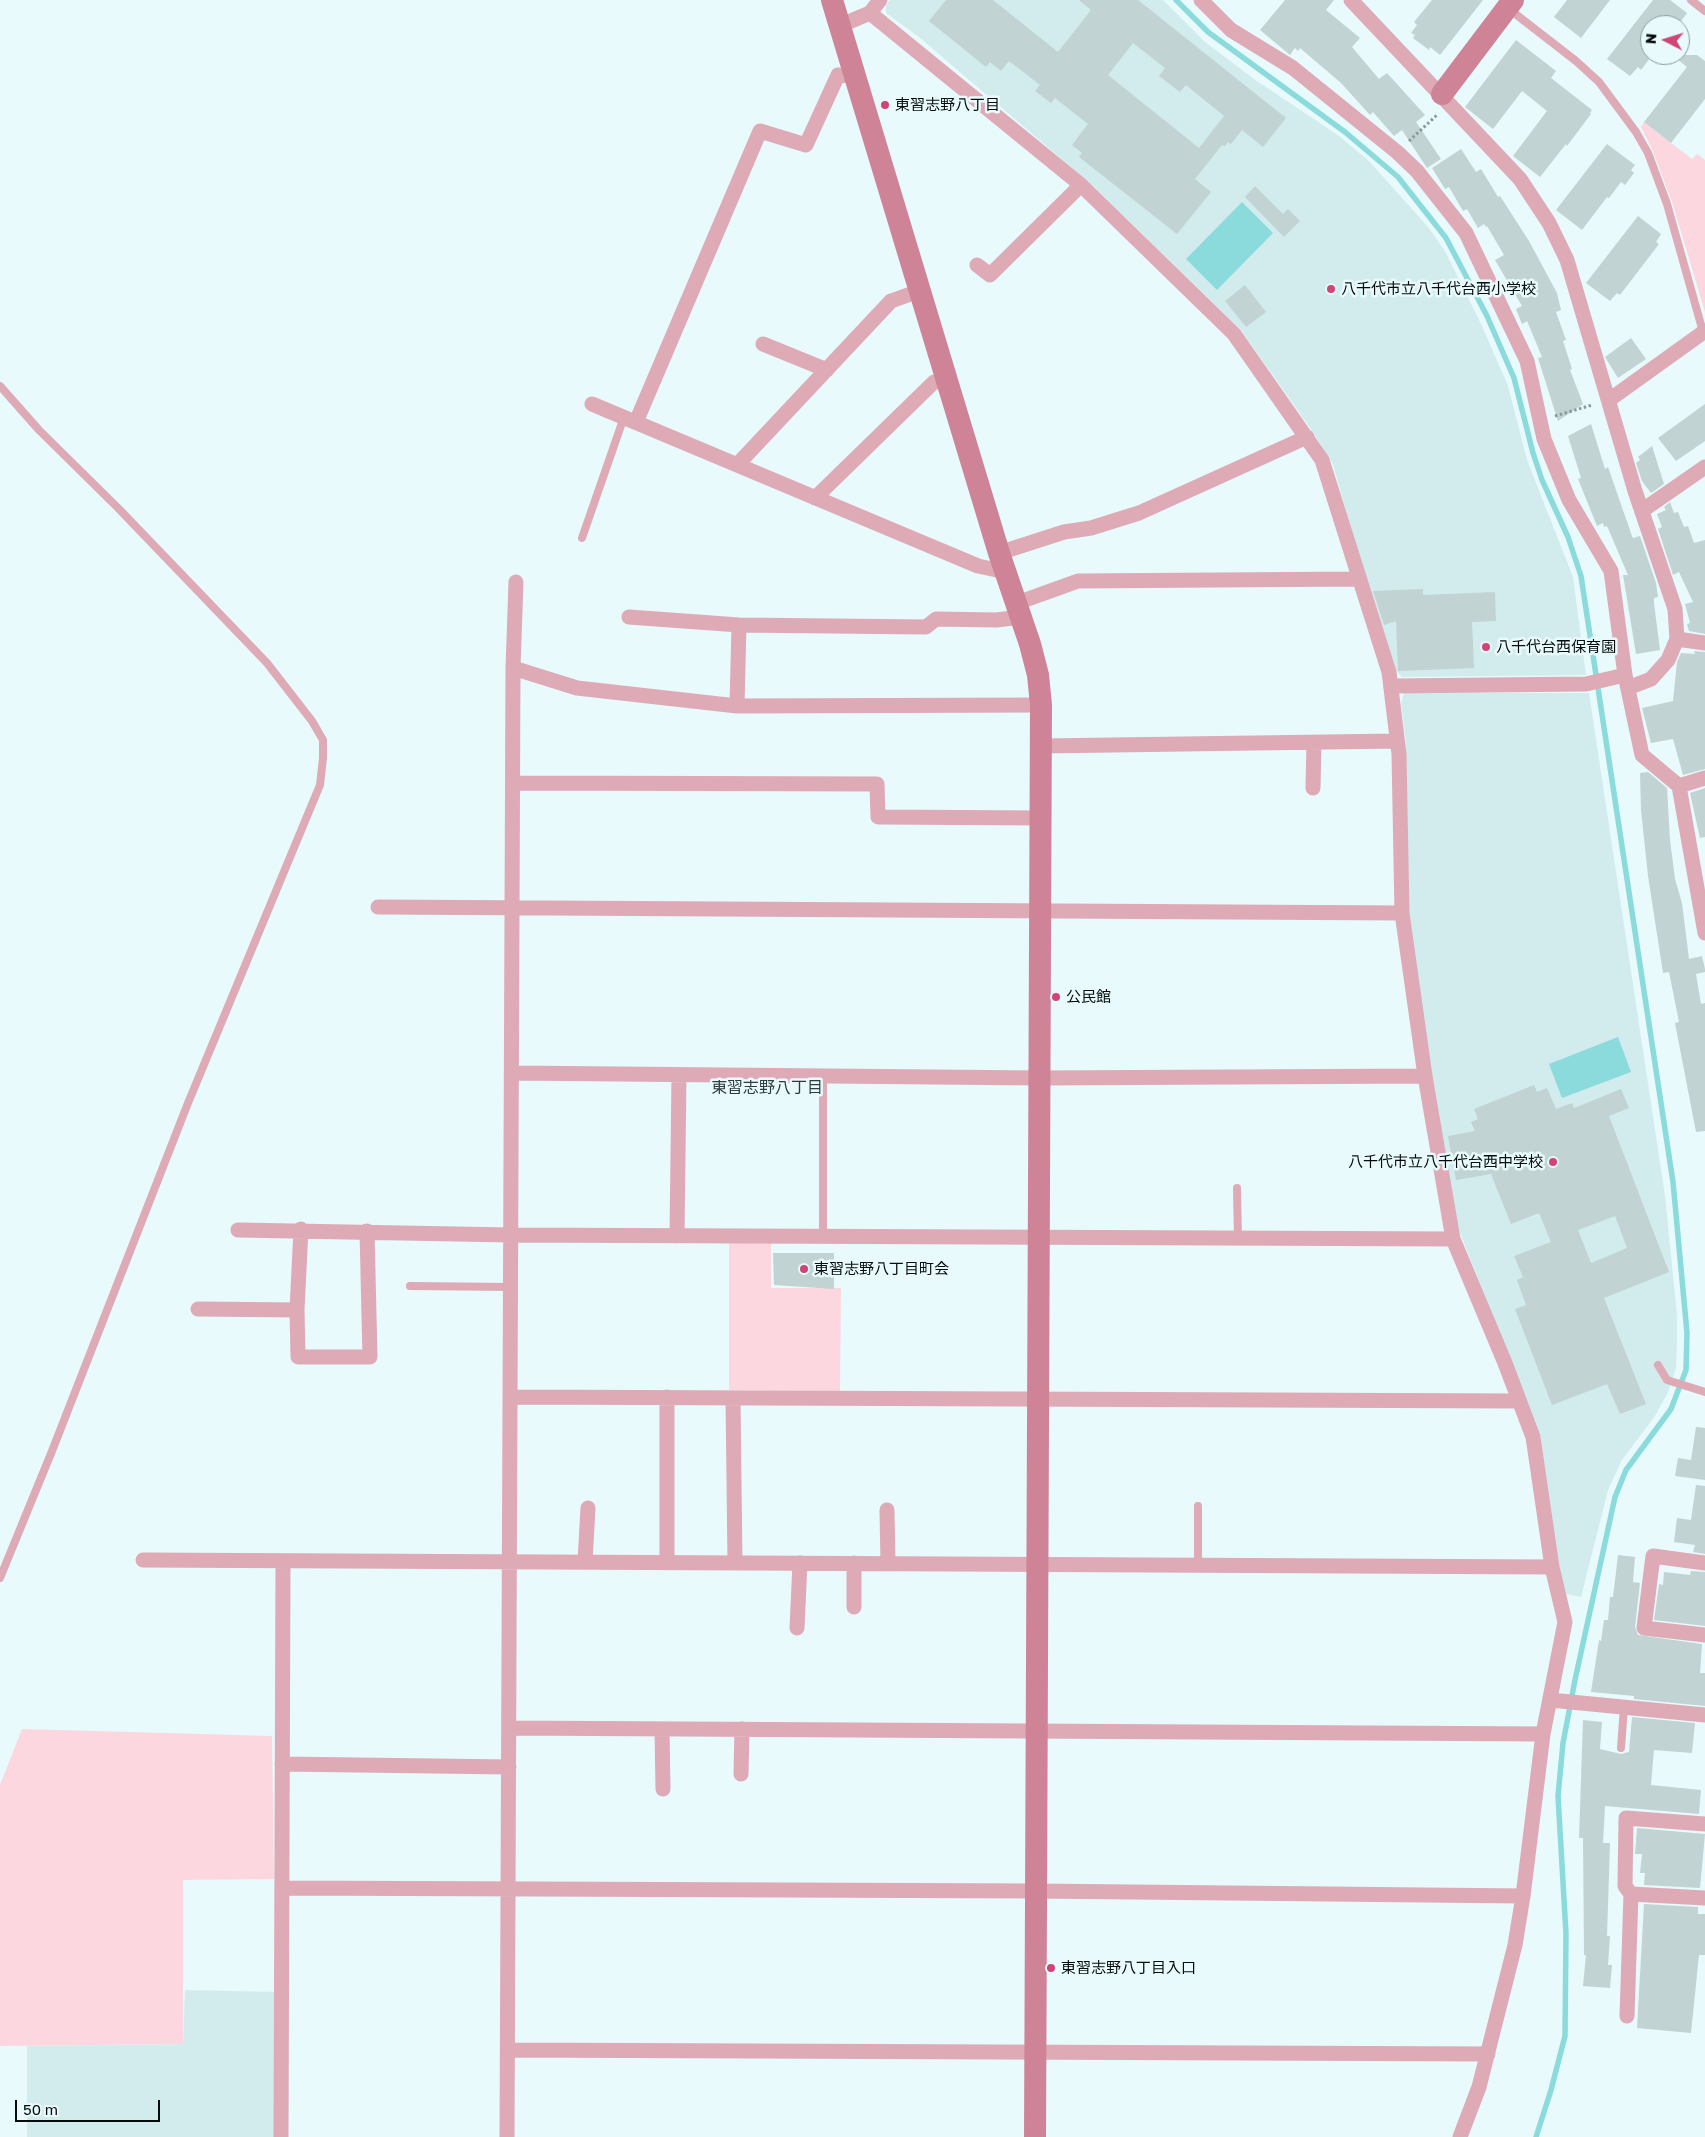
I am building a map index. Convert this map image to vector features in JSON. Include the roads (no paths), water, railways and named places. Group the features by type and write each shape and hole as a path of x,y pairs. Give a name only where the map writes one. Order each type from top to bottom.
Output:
{"street":[{"path":"832,0 946,381 1002,563 1019,610 1038,675 1041,705 1035,2137"},
{"path":"839,26 870,13 880,0"},
{"path":"1201,0 1231,30 1293,68 1398,152 1417,171 1466,233 1527,360 1544,439 1569,500 1611,571 1626,681 1642,755 1679,786 1700,870 1705,933"},
{"path":"1351,0 1520,179 1549,223 1567,260 1635,491 1675,609 1677,639 1668,660 1651,679 1607,680 1586,684 1393,686"},
{"path":"1445,99 1510,4"},
{"path":"870,13 1081,185 1234,334 1322,460 1393,686 1397,741 1402,913 1425,1076 1453,1239 1533,1437 1552,1568 1565,1622 1554,1700 1543,1734 1515,1946 1479,2086 1460,2137"},
{"path":"630,420 760,131 806,145 838,76 854,76"},
{"path":"977,265 990,275 1081,185"},
{"path":"737,465 892,302 919,291"},
{"path":"1609,400 1704,332"},
{"path":"764,344 827,370"},
{"path":"815,498 934,382 946,381"},
{"path":"592,404 978,566 1002,563 1064,532 1091,528 1139,512 1307,437"},
{"path":"1643,510 1705,467"},
{"path":"629,617 739,625 926,627 936,619 996,620 1078,581 1358,579"},
{"path":"507,2137 514,908 513,668 516,582"},
{"path":"737,706 739,625"},
{"path":"1677,639 1705,643"},
{"path":"513,668 577,688 737,706 1041,705"},
{"path":"1041,746 1397,741"},
{"path":"1313,788 1314,743"},
{"path":"1679,786 1705,778"},
{"path":"514,783 877,784 878,817 1041,818"},
{"path":"378,907 1402,913"},
{"path":"513,1074 1039,1078 1425,1076"},
{"path":"677,1236 679,1075"},
{"path":"238,1230 301,1229 511,1235 1238,1240 1453,1239"},
{"path":"301,1229 297,1310 298,1358 370,1357 367,1231"},
{"path":"198,1309 297,1310"},
{"path":"510,1396 1519,1401"},
{"path":"667,1562 668,1397"},
{"path":"734,1398 735,1563"},
{"path":"586,1562 588,1508"},
{"path":"887,1510 888,1564"},
{"path":"1705,1563 1653,1556 1644,1628 1705,1635"},
{"path":"143,1560 1552,1568"},
{"path":"281,2137 283,1561"},
{"path":"797,1628 800,1563"},
{"path":"854,1563 854,1607"},
{"path":"1554,1700 1705,1715"},
{"path":"509,1728 1543,1734"},
{"path":"662,1728 663,1789"},
{"path":"741,1774 742,1729"},
{"path":"282,1764 509,1767"},
{"path":"1628,2016 1631,1894 1625,1886 1626,1818 1705,1824"},
{"path":"282,1888 1035,1891 1523,1896"},
{"path":"1631,1894 1705,1898"},
{"path":"508,2050 1488,2054"}],"lane":[{"path":"1691,0 1705,11"},
{"path":"1510,4 1599,82 1636,132 1648,153 1666,204 1704,332"},
{"path":"0,386 39,430 119,509 268,663 312,721 323,740 323,758 320,785 188,1103 56,1442 0,1578"},
{"path":"582,538 630,420"},
{"path":"823,1076 823,1237"},
{"path":"1237,1188 1238,1240"},
{"path":"410,1286 511,1287"},
{"path":"1658,1364 1667,1380 1705,1392"},
{"path":"1198,1506 1198,1565"},
{"path":"1621,1748 1624,1708"}],"water":[{"path":"1242,202 1273,233 1217,290 1186,259"},
{"path":"1618,1037 1631,1072 1562,1098 1549,1064"}],"waterway":[{"path":"1176,0 1208,32 1345,132 1398,177 1446,238 1487,316 1514,378 1533,453 1542,480 1568,537 1581,576 1673,1182 1687,1333 1686,1370 1671,1409 1626,1470 1615,1497 1575,1680 1563,1743 1558,1796 1566,1934 1565,2036 1536,2137"}],"place":[{"name":"東習志野八丁目","path":"885,105"},
{"name":"八千代市立八千代台西小学校","path":"1331,289"},
{"name":"八千代台西保育園","path":"1486,647"},
{"name":"公民館","path":"1056,997"},
{"name":"八千代市立八千代台西中学校","path":"1553,1162"},
{"name":"東習志野八丁目町会","path":"804,1269"},
{"name":"東習志野八丁目入口","path":"1051,1968"}],"district":[{"name":"東習志野八丁目","path":"767,1088"}]}
